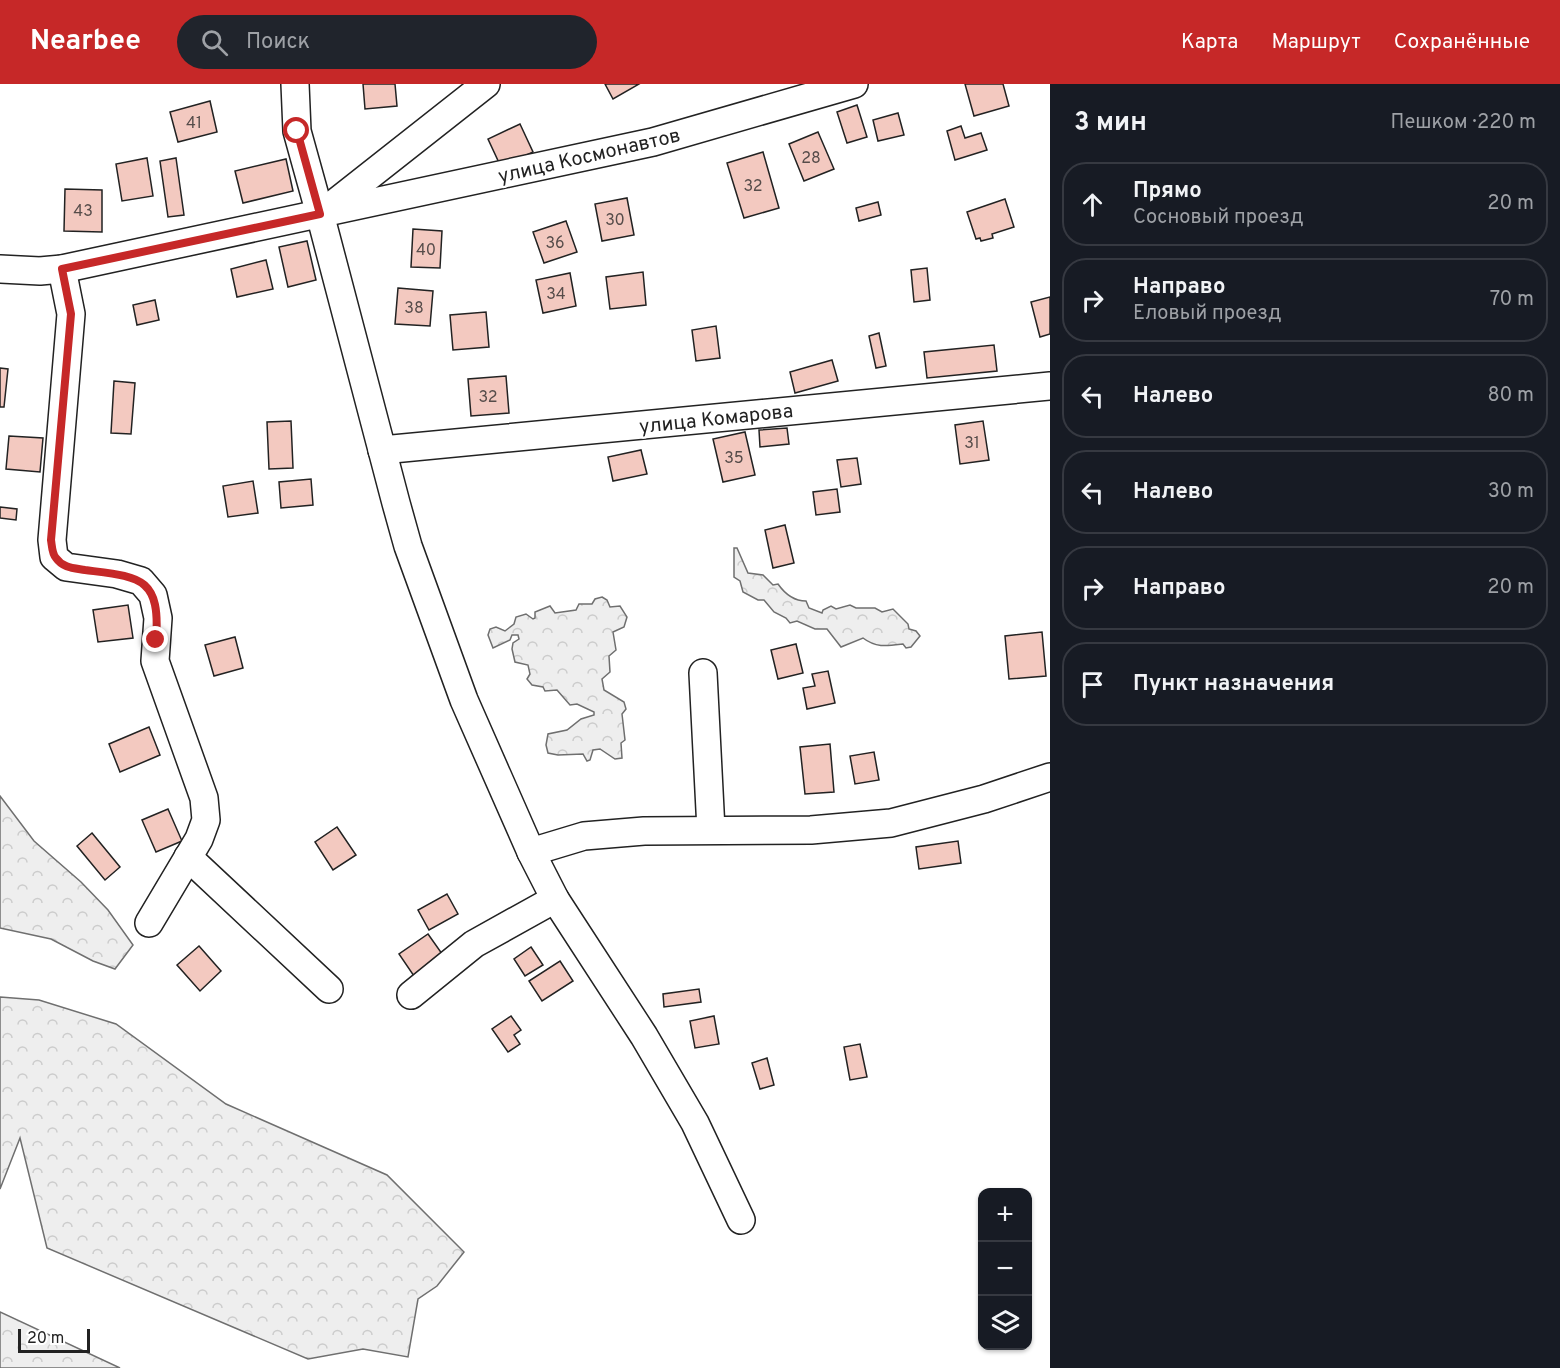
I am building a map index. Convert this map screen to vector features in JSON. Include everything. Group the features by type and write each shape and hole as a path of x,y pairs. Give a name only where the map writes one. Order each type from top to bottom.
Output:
{"street":[{"path":"295,84 297,131 408,546 464,700 531,852 555,899 644,1036 695,1123 741,1220"},
{"path":"320,214 486,84"},
{"name":"улица Космонавтов","path":"0,269 40,271 62,269 653,142 854,84"},
{"path":"62,269 71,314 51,540 54,557 66,567 117,574 141,581 153,595 158,618 155,661 204,798 206,820 199,839 149,923"},
{"name":"улица Комарова","path":"382,450 1050,386"},
{"path":"703,673 711,830"},
{"path":"531,852 584,836 644,831 811,830 891,823 984,799 1050,777"},
{"path":"188,857 329,989"},
{"path":"411,995 474,944 555,899"}],"green space":[{"path":"734,548 737,548 748,573 763,575 773,585 778,584 790,596 806,601 809,608 822,613 831,606 836,609 850,605 856,608 875,608 882,612 893,609 908,624 909,629 916,631 920,636 911,647 906,648 903,644 877,645 863,638 841,647 827,629 815,629 797,621 790,623 786,618 774,612 764,600 758,600 743,592 740,581 734,577"},
{"path":"602,597 607,600 610,607 620,606 627,617 624,627 613,632 616,650 609,656 610,672 602,679 604,690 624,702 626,709 622,714 625,740 621,743 622,758 615,759 600,749 593,750 590,760 587,761 583,754 548,753 546,745 548,734 567,730 581,719 594,715 594,712 577,704 570,705 557,690 545,691 543,687 532,685 527,679 530,674 528,665 515,662 512,649 513,643 519,639 518,635 512,635 510,640 493,648 488,635 490,629 496,627 505,631 514,624 516,617 526,614 533,619 535,612 550,606 555,613 576,610 579,604 592,604 595,599"},
{"path":"0,796 34,841 81,882 108,910 133,945 115,969 93,961 51,939 0,928"},
{"path":"0,997 39,1000 116,1024 226,1104 387,1175 464,1252 437,1286 418,1299 408,1357 363,1349 308,1359 47,1248 20,1138 0,1189"},
{"path":"0,1312 120,1368 0,1368"}],"building":[{"path":"363,84 395,84 397,106 365,109"},
{"path":"605,84 639,84 613,99"},
{"path":"965,84 1003,84 1009,106 974,116"},
{"path":"210,101 217,132 178,142 170,112"},
{"path":"857,105 867,137 847,143 837,112"},
{"path":"898,113 904,135 878,141 873,120"},
{"path":"520,124 533,152 501,167 488,139"},
{"path":"961,126 965,138 981,133 987,150 955,160 947,131"},
{"path":"818,132 834,169 804,181 789,144"},
{"path":"763,152 779,208 744,218 727,163"},
{"path":"147,158 153,196 122,201 116,164"},
{"path":"176,158 184,215 168,217 160,161"},
{"path":"286,159 293,191 243,203 235,171"},
{"path":"65,189 102,190 102,232 64,231"},
{"path":"627,198 634,235 602,241 595,204"},
{"path":"1005,199 1014,227 992,234 993,238 981,241 980,238 976,239 967,212"},
{"path":"878,202 881,215 859,221 856,208"},
{"path":"566,221 577,252 544,263 533,232"},
{"path":"413,229 442,231 440,268 411,267"},
{"path":"307,241 316,280 288,287 279,247"},
{"path":"266,260 273,289 237,297 231,269"},
{"path":"927,268 930,300 914,302 911,270"},
{"path":"643,272 646,305 610,309 606,277"},
{"path":"570,273 576,306 543,313 536,280"},
{"path":"398,288 433,291 430,326 395,324"},
{"path":"1050,297 1050,334 1040,337 1031,302"},
{"path":"155,300 159,320 137,325 133,305"},
{"path":"486,312 489,347 453,350 450,315"},
{"path":"716,326 720,358 696,361 692,330"},
{"path":"879,333 886,366 876,368 869,336"},
{"path":"994,345 997,371 927,378 924,352"},
{"path":"832,360 838,381 795,393 790,372"},
{"path":"0,368 8,369 4,407 0,407"},
{"path":"506,376 509,413 471,416 468,379"},
{"path":"114,381 135,383 131,434 111,433"},
{"path":"291,421 293,468 269,469 267,422"},
{"path":"983,421 989,460 960,464 955,425"},
{"path":"787,428 789,444 760,447 759,430"},
{"path":"745,432 755,475 723,482 713,439"},
{"path":"9,436 43,438 40,472 6,469"},
{"path":"641,450 647,474 613,481 608,457"},
{"path":"857,458 861,484 841,487 837,460"},
{"path":"311,479 313,505 281,508 279,482"},
{"path":"253,481 258,513 228,517 223,486"},
{"path":"837,489 840,512 816,515 813,492"},
{"path":"0,507 17,509 16,520 0,518"},
{"path":"785,525 794,563 773,568 765,530"},
{"path":"128,605 133,638 98,642 93,610"},
{"path":"1042,632 1046,676 1009,679 1005,636"},
{"path":"235,637 243,668 214,676 205,645"},
{"path":"796,644 803,673 778,679 771,650"},
{"path":"828,671 835,703 807,709 803,688 815,686 812,674"},
{"path":"149,727 160,755 120,772 109,744"},
{"path":"830,744 834,792 805,794 800,747"},
{"path":"874,752 879,780 855,784 850,756"},
{"path":"168,809 182,841 156,852 142,820"},
{"path":"337,827 356,855 333,870 315,842"},
{"path":"92,833 120,867 105,880 77,846"},
{"path":"958,841 961,863 919,869 916,847"},
{"path":"447,894 458,914 429,930 418,910"},
{"path":"428,934 445,958 416,979 399,954"},
{"path":"199,946 221,971 200,991 177,965"},
{"path":"531,947 543,965 525,976 514,959"},
{"path":"560,961 573,981 542,1001 529,981"},
{"path":"699,989 701,1002 664,1007 663,994"},
{"path":"511,1016 521,1030 514,1035 520,1044 508,1052 492,1029"},
{"path":"714,1016 719,1044 695,1048 690,1021"},
{"path":"860,1044 867,1077 850,1080 844,1047"},
{"path":"767,1058 774,1085 760,1089 752,1063"}],"route":[{"path":"156,640 158,618 153,595 141,581 117,574 66,567 54,557 51,540 71,314 62,269 320,214 297,131"}]}
